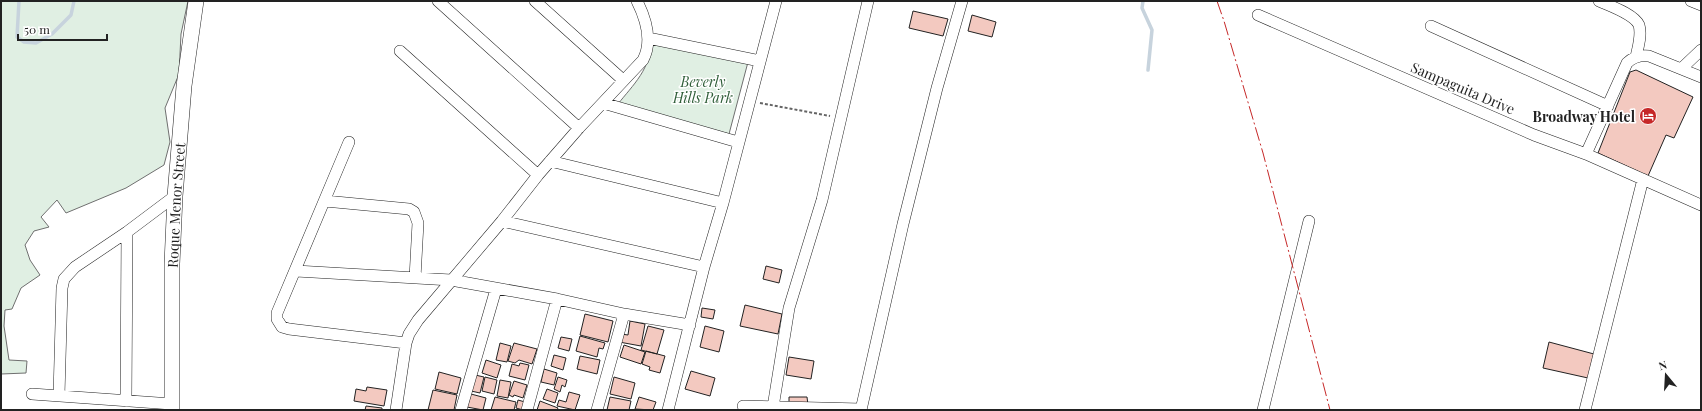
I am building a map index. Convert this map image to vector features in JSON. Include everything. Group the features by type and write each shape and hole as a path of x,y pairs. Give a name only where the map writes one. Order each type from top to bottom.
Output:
{"street":[{"name":"Roque Menor Street","path":"172,407 172,264 175,196 184,86 196,1"},
{"path":"438,1 579,128"},
{"path":"535,1 623,80"},
{"path":"396,410 406,343 409,334 418,320 502,221 538,175 579,128 643,60 647,53 648,38 645,22 637,1"},
{"path":"668,410 704,267 723,203 776,1"},
{"path":"773,407 789,308 822,200 868,1"},
{"path":"743,406 861,410 903,224 937,88 962,1"},
{"path":"1599,1 1625,13 1639,24 1640,33 1636,57"},
{"path":"1691,1 1701,5"},
{"name":"Sampaguita Drive","path":"1258,15 1534,135 1586,154 1701,205"},
{"path":"1431,26 1608,106"},
{"path":"648,38 760,61"},
{"path":"1682,68 1701,50"},
{"path":"400,51 538,175"},
{"path":"1586,154 1628,63 1632,58 1644,55 1649,56 1682,68 1701,77"},
{"path":"603,103 738,142"},
{"path":"349,142 296,271 277,312 277,320 282,327 406,343"},
{"path":"550,162 723,203"},
{"path":"1585,410 1643,179"},
{"path":"59,395 62,288 64,279 75,267 127,232 175,196"},
{"path":"325,201 409,209 414,212 418,223 415,278"},
{"path":"502,221 704,267"},
{"path":"1263,410 1308,221"},
{"path":"126,401 127,232"},
{"path":"296,271 451,280 557,299 624,314 690,325"},
{"path":"461,410 496,289"},
{"path":"527,410 557,299"},
{"path":"597,410 624,314"},
{"path":"32,394 126,401 172,407"}],"path":[{"path":"749,101 840,118"}],"green space":[{"path":"1,1 188,1 181,34 179,74 165,108 170,142 164,165 126,188 66,213 57,200 41,217 49,227 34,231 25,245 30,260 40,275 21,288 12,309 5,310 4,326 9,360 27,361 26,373 1,374"},
{"name":"Beverly Hills Park","path":"649,42 748,62 729,134 618,104 645,68 648,60"}],"building":[{"path":"913,11 948,19 943,36 909,28"},
{"path":"972,15 996,22 992,37 968,31"},
{"name":"Broadway Hotel","path":"1636,70 1693,97 1674,138 1666,135 1648,176 1598,153 1630,72"},
{"path":"766,266 782,270 779,283 763,279"},
{"path":"745,305 782,314 778,334 740,326"},
{"path":"702,308 715,310 713,319 701,317"},
{"path":"585,314 613,321 608,342 580,335"},
{"path":"630,321 645,324 641,346 619,342 621,334 628,335"},
{"path":"648,326 664,330 657,354 641,350"},
{"path":"705,326 724,331 719,352 700,347"},
{"path":"580,336 605,343 603,349 599,348 597,357 576,351"},
{"path":"561,337 572,339 569,351 558,348"},
{"path":"1549,342 1594,354 1588,378 1543,368"},
{"path":"500,343 511,346 507,362 496,360"},
{"path":"514,343 537,349 532,364 519,360 515,363 508,361"},
{"path":"624,345 645,352 641,364 620,357"},
{"path":"646,351 665,356 660,373 649,370 650,367 642,364"},
{"path":"554,355 566,358 563,370 551,366"},
{"path":"580,356 600,360 597,374 577,369"},
{"path":"789,357 814,361 811,379 786,375"},
{"path":"486,360 501,365 497,378 482,373"},
{"path":"520,363 529,365 525,380 509,376 512,364 519,366"},
{"path":"544,369 557,373 554,385 541,382"},
{"path":"691,371 715,378 710,396 685,389"},
{"path":"439,372 461,378 457,394 435,389"},
{"path":"475,375 484,377 480,393 471,391"},
{"path":"485,377 497,380 494,394 482,391"},
{"path":"558,377 567,380 565,387 562,385 560,392 554,389"},
{"path":"614,377 635,383 631,399 610,394"},
{"path":"500,380 511,382 508,398 497,396"},
{"path":"514,381 527,385 523,398 509,395"},
{"path":"367,387 387,390 384,406 354,401 356,389 366,391"},
{"path":"547,389 558,393 555,403 543,399"},
{"path":"433,390 457,395 454,410 428,410"},
{"path":"569,392 580,395 575,410 557,406 559,400 566,402"},
{"path":"471,394 486,398 483,410 467,407"},
{"path":"495,397 516,402 514,410 491,410"},
{"path":"610,397 631,401 629,410 607,410"},
{"path":"639,397 656,402 653,410 635,409"},
{"path":"789,397 807,397 808,405 789,405"},
{"path":"518,400 525,402 523,410 516,408"},
{"path":"540,401 558,408 557,410 537,410"},
{"path":"366,406 382,408 382,410 365,410"}],"waterway":[{"path":"19,1 17,37 24,42 36,43 52,34 71,15 74,1"},
{"path":"1143,1 1142,8 1152,30 1148,70"}],"power":[{"path":"1217,1 1263,153 1330,410"}],"place":[{"name":"Broadway Hotel","path":"1648,116"}]}
